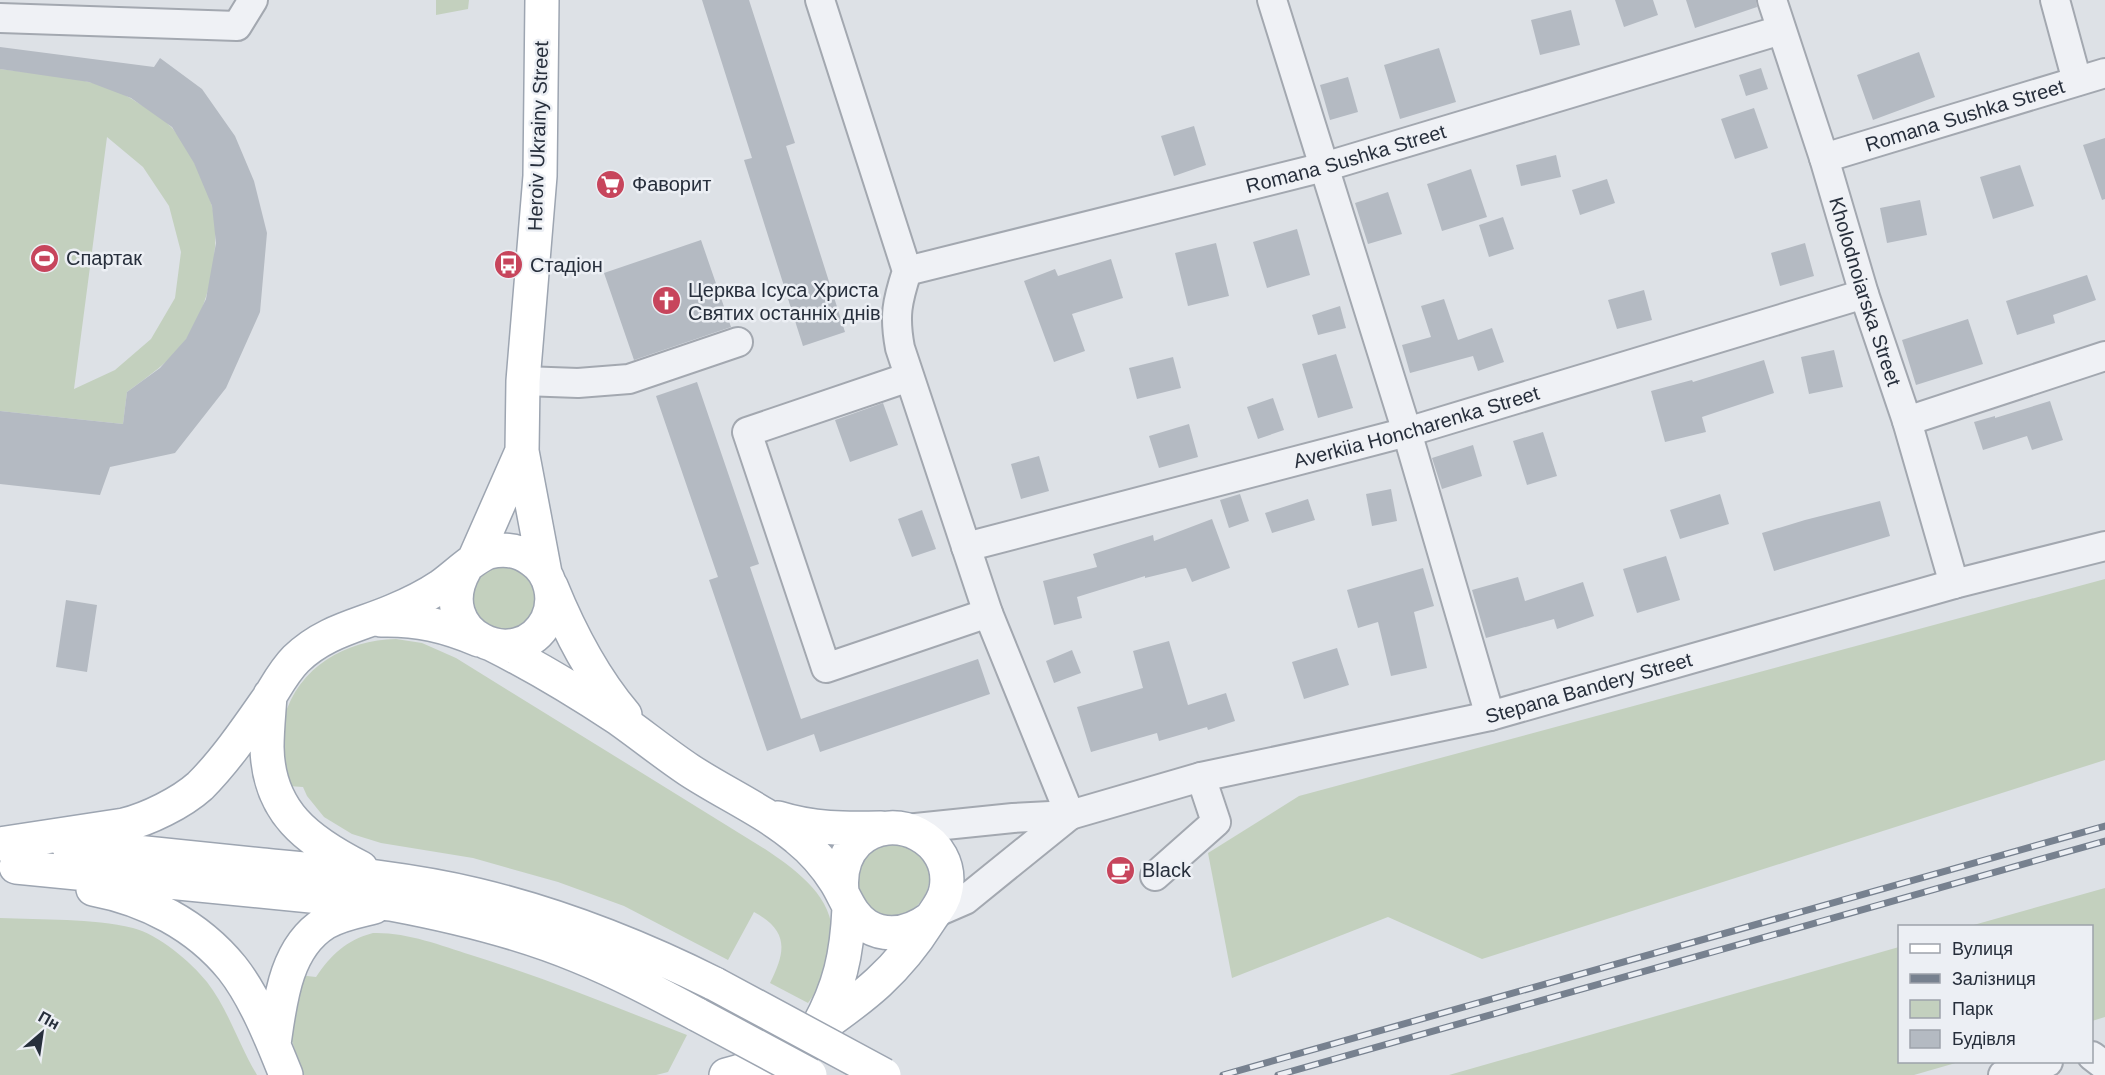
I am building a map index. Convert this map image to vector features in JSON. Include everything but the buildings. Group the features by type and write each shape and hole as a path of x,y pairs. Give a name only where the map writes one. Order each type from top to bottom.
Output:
{"main road":[{"name":"Heroiv Ukrainy Street","path":"542,0 540,176 523,381 522,451 548,579"},
{"name":"Heroiv Ukrainy Street","path":"470,564 522,451"},
{"path":"8,854 139,821 160,812 198,787 225,756 285,671 309,648 338,631 419,599 486,553 499,550 513,550 537,563 548,579 573,639 614,702 648,741"},
{"path":"470,564 459,579 456,602 464,625 472,634 561,682 700,777 759,812 803,843 823,864 857,919 868,926 881,932 894,933 914,929 933,916"},
{"path":"367,621 428,622 487,643 506,646 518,644 539,631 546,621 551,609 552,597 548,579"},
{"path":"270,695 267,748 272,777 280,802 297,826 314,841 385,890"},
{"path":"726,1075 778,1055 843,1012 885,978 919,939 942,902 946,889 947,876 944,863 938,851 929,841 895,828 815,827 759,812"},
{"path":"816,1029 831,1004 847,946 842,868 853,846 867,835 895,828"},
{"path":"8,854 385,890 578,955 642,985 810,1075"},
{"path":"8,854 69,885 126,898 190,927 232,969 274,1044 286,1075"},
{"path":"274,1044 282,990 291,966 308,939 326,922 385,890 414,882 477,895 544,914 634,947 715,984 884,1075"}],"street":[{"path":"0,18 237,26 253,0"},
{"path":"820,0 907,271 897,305 896,325 900,348 988,613 1070,815"},
{"path":"1272,0 1407,432 1490,716"},
{"name":"Kholodnoiarska Street","path":"1772,0 1906,420 1954,584"},
{"path":"2055,0 2077,81"},
{"name":"Romana Sushka Street","path":"907,271 1324,167 1781,30"},
{"name":"Romana Sushka Street","path":"1824,158 2105,74"},
{"name":"Averkiia Honcharenka Street","path":"966,546 1407,432 1864,294"},
{"path":"523,381 578,383 629,380 738,342"},
{"path":"1906,420 2105,356"},
{"path":"909,377 747,432 754,455 826,668 988,613"},
{"name":"Stepana Bandery Street","path":"895,828 1070,815 1201,777 1490,716 1954,584 2105,546"},
{"path":"1155,876 1216,822 1201,777"},
{"name":"Stepana Bandery Street","path":"933,916 965,900 1070,815"},
{"path":"2003,1075 2045,1063"}],"green space":[{"path":"436,0 469,0 468,9 436,15"},
{"path":"0,69 101,85 132,99 165,121 191,155 201,176 212,206 215,238 211,276 201,312 185,341 172,356 127,392 123,424 0,411","holes":["107,137 143,167 169,206 181,252 175,298 151,339 115,370 74,389"]},
{"path":"495,565 525,568 542,602 519,631 486,626 478,617 475,609 471,597 480,575"},
{"path":"2105,579 2105,760 1482,959 1388,917 1232,978 1208,853 1299,796"},
{"path":"396,639 422,643 456,658 765,849 808,882 824,904 832,929 822,975 808,1003 770,983 781,951 779,934 765,919 754,912 728,960 624,906 558,882 473,858 381,843 352,834 324,817 307,796 303,787 288,786 282,733 284,718 300,684 326,660 342,651 377,641"},
{"path":"896,840 921,855 928,869 929,881 920,903 911,911 900,916 888,917 873,911 854,890 862,854"},
{"path":"2105,888 2105,1017 2093,1021 2093,925 1974,925"},
{"path":"0,918 84,921 117,925 143,931 163,942 207,982 221,1004 257,1075 0,1075"},
{"path":"373,933 423,940 499,964 687,1035 668,1072 656,1075 303,1075 291,1038 298,975 316,977 340,949"},
{"path":"1898,947 1898,1063 1956,1063 1914,1075 1449,1075"}],"railway":[{"path":"1223,1075 2105,826"},
{"path":"1278,1075 2105,841"}],"place":[{"name":"Фаворит","path":"611,184"},
{"name":"Спартак","path":"45,258"},
{"name":"Стадіон","path":"509,265"},
{"name":"Церква Ісуса Христа Святих останніх днів","path":"667,301"},
{"name":"Black","path":"1121,870"}]}
